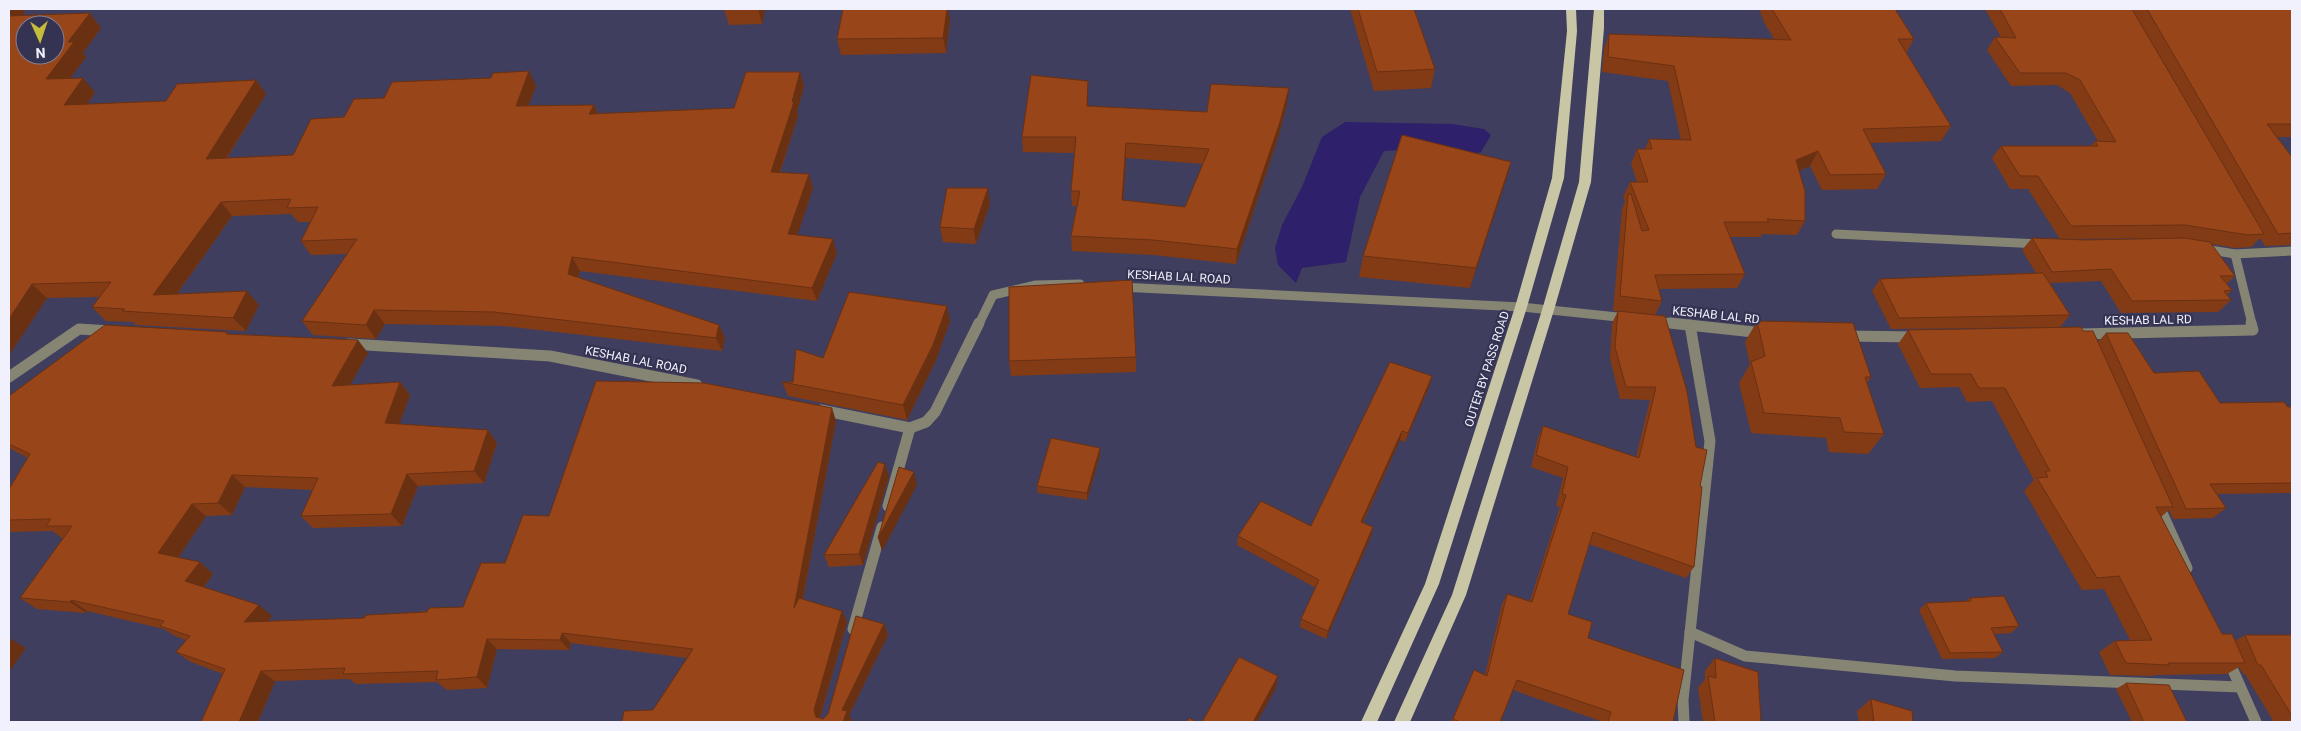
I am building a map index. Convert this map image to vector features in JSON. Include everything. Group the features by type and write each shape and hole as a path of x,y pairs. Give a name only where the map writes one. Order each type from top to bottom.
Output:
{"main road":[{"name":"OUTER BY PASS ROAD","path":"1369,722 1432,584 1521,307 1558,178 1572,32 1571,9"},
{"path":"1402,722 1459,595 1548,310 1584,182 1599,28 1598,9"}],"street":[{"path":"1836,234 2048,244"},
{"path":"2190,247 2235,254 2259,249 2292,251"},
{"name":"KESHAB LAL RD","path":"2081,337 2253,330 2235,254"},
{"path":"813,408 910,428 926,422 935,412 993,294 1020,286 1051,283 1090,285"},
{"name":"KESHAB LAL ROAD","path":"1109,286 1521,307"},
{"name":"KESHAB LAL RD","path":"1521,307 1773,334"},
{"path":"1684,722 1683,700 1710,441 1690,325"},
{"path":"9,377 79,329 118,331"},
{"path":"1838,336 1923,337"},
{"name":"KESHAB LAL ROAD","path":"334,344 550,356 706,387"},
{"path":"848,643 910,428"},
{"path":"2155,497 2192,579"},
{"path":"1690,632 1745,656 1955,676 2240,687"},
{"path":"2224,651 2256,722"}],"shaded area":[{"path":"1345,122 1452,124 1484,129 1491,135 1481,152 1458,158 1414,149 1384,151 1360,197 1346,262 1302,268 1296,283 1278,265 1275,248 1282,225 1302,187 1322,137"}],"building":[{"path":"843,9 947,9 943,38 837,39"},
{"path":"1358,9 1414,9 1435,69 1377,72"},
{"path":"1772,9 1895,9 1914,39 1898,39 1951,126 1863,129 1886,174 1830,175 1818,151 1796,160 1805,191 1805,221 1767,219 1769,222 1724,222 1745,274 1655,275 1662,301 1620,296 1628,194 1631,194 1642,231 1649,230 1630,182 1648,182 1637,149 1652,149 1649,139 1691,140 1674,66 1608,57 1609,34 1791,40"},
{"path":"2000,9 2132,9 2264,234 2248,235 2185,225 2071,226 2038,176 2020,176 2001,146 2098,146 2095,141 2116,142 2080,80 2066,73 2020,73 1995,37 2016,38"},
{"path":"2147,9 2292,9 2292,124 2267,124 2292,157 2292,233 2278,234"},
{"path":"90,13 68,42 74,42 65,54 65,15 36,15"},
{"path":"9,16 15,16 15,65 57,65 46,79 83,78 64,105 166,101 177,84 256,80 206,159 293,155 311,119 344,117 354,99 384,98 392,82 491,78 493,73 529,71 516,106 594,105 589,114 734,108 746,72 800,72 792,102 794,102 771,172 809,174 788,234 833,239 812,288 572,257 568,274 719,325 716,338 494,312 374,310 366,325 302,321 357,239 301,241 318,207 287,208 291,199 221,202 153,295 247,291 233,318 122,311 125,309 92,307 111,282 32,284 9,319"},
{"path":"1031,75 1088,81 1087,106 1207,112 1211,84 1289,88 1280,122 1237,249 1153,240 1071,236 1080,191 1071,191 1076,137 1022,137","holes":["1126,143 1209,149 1185,207 1122,200"]},
{"path":"1402,135 1511,162 1476,268 1363,256"},
{"path":"947,188 988,188 974,229 940,227"},
{"path":"2032,238 2086,240 2184,238 2210,242 2235,276 2220,276 2232,290 2224,291 2231,300 2132,301 2111,269 2052,272"},
{"path":"2043,273 2070,315 1899,318 1880,279"},
{"path":"1132,280 1136,357 1009,361 1009,287"},
{"path":"849,292 947,306 933,345 903,405 782,382 793,382 796,349 823,358"},
{"path":"1618,311 1665,316 1687,391 1696,447 1707,450 1700,486 1702,487 1694,567 1593,532 1568,614 1592,622 1588,638 1684,670 1673,722 1608,722 1611,712 1517,680 1500,722 1460,722 1453,719 1474,670 1487,676 1507,594 1532,602 1566,495 1562,494 1568,467 1536,455 1543,426 1639,458 1656,387 1626,387 1615,347"},
{"path":"1757,321 1853,323 1871,377 1865,377 1884,434 1844,432 1840,418 1764,413 1751,362 1765,356"},
{"path":"105,325 227,332 226,334 358,340 332,386 400,382 385,423 488,430 474,471 407,474 391,514 301,516 318,478 232,475 218,503 192,504 158,553 200,562 185,581 259,605 244,622 364,618 366,615 427,612 429,608 463,607 481,563 505,563 523,515 549,516 596,381 704,383 832,408 794,608 799,598 842,611 814,710 816,717 823,719 828,714 856,616 884,624 842,710 847,711 843,722 622,722 624,711 653,710 693,649 562,633 560,640 487,639 477,677 436,680 438,671 343,674 345,668 261,671 239,722 201,722 225,669 176,652 190,636 160,626 164,621 71,600 70,602 20,598 72,526 46,526 51,519 9,520 9,489 30,454 9,444 9,396"},
{"path":"2081,327 2083,331 2093,331 2173,507 2156,507 2222,634 2232,634 2245,663 2168,663 2169,665 2126,663 2115,641 2152,640 2119,576 2097,578 2037,478 2048,477 2045,471 2050,471 2005,388 1979,388 1971,374 1931,374 1908,330"},
{"path":"2106,333 2128,333 2154,373 2199,371 2220,403 2284,402 2288,407 2292,407 2292,483 2210,484 2226,508 2186,509"},
{"path":"1390,362 1432,376 1408,433 1402,431 1361,522 1373,527 1328,631 1301,619 1319,580 1238,536 1261,501 1311,526"},
{"path":"1051,438 1100,448 1087,493 1037,486"},
{"path":"878,462 885,464 859,554 824,555"},
{"path":"899,467 914,472 878,538"},
{"path":"2004,596 2019,626 1991,628 2003,652 1950,653 1926,603 1971,601 1970,598"},
{"path":"2245,635 2292,635 2292,716 2261,665 2258,665"},
{"path":"1239,657 1278,676 1253,722 1202,722"},
{"path":"1715,658 1758,672 1761,722 1715,722 1708,676 1716,678"},
{"path":"2126,683 2169,685 2187,722 2144,722"},
{"path":"1871,699 1912,711 1913,722 1874,722"},
{"path":"1189,718 1197,722 1187,722"}]}
